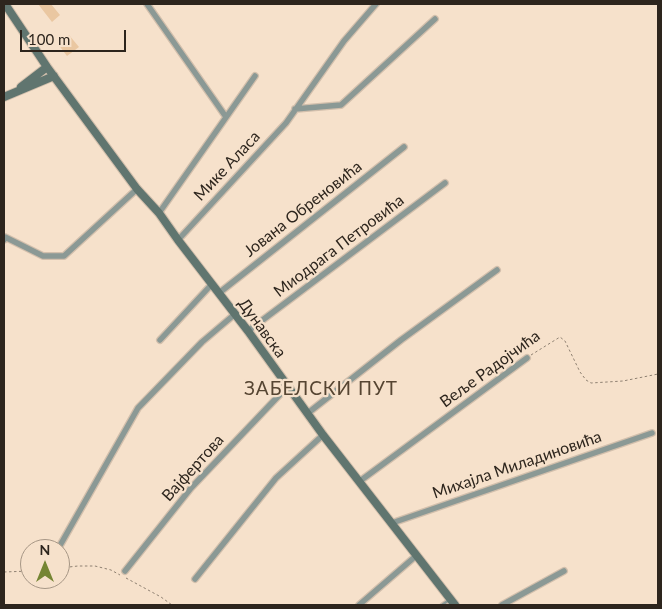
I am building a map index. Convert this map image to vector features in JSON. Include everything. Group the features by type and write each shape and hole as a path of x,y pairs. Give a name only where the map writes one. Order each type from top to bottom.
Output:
{"street":[{"name":"Дунавска","path":"5,4 47,67 137,189 159,213 323,435 452,602"},
{"path":"147,4 226,117"},
{"name":"Мике Аласа","path":"178,240 286,123 344,41 376,4"},
{"path":"295,109 341,106 435,19"},
{"path":"13,93 47,67"},
{"path":"4,96 54,76"},
{"path":"159,213 255,76"},
{"name":"Јована Обреновића","path":"219,293 404,147"},
{"name":"Миодрага Петровића","path":"248,331 445,183"},
{"path":"4,237 43,256 64,256 137,189"},
{"path":"308,413 401,340 497,270"},
{"path":"160,340 212,284"},
{"path":"64,539 138,408 202,342 235,314"},
{"name":"Веље Радојчића","path":"360,481 527,358"},
{"name":"Вајфертова","path":"125,571 191,488 287,386"},
{"name":"Михајла Миладиновића","path":"392,523 652,433"},
{"path":"195,579 276,478 323,435"},
{"path":"358,605 417,555"},
{"path":"502,605 564,571"}],"lane":[{"path":"442,605 452,602"}],"path":[{"name":"Веље Радојчића","path":"527,358 549,342 560,337 565,341 580,372 591,383 624,381 658,374"},
{"path":"70,567 86,566 111,570 172,605"},
{"path":"4,572 20,571"}],"building":[{"path":"38,4 51,4 60,15 52,22"},
{"path":"69,35 79,47 67,56 58,44"}],"district":[{"name":"ЗАБЕЛСКИ ПУТ","path":"321,389"}]}
